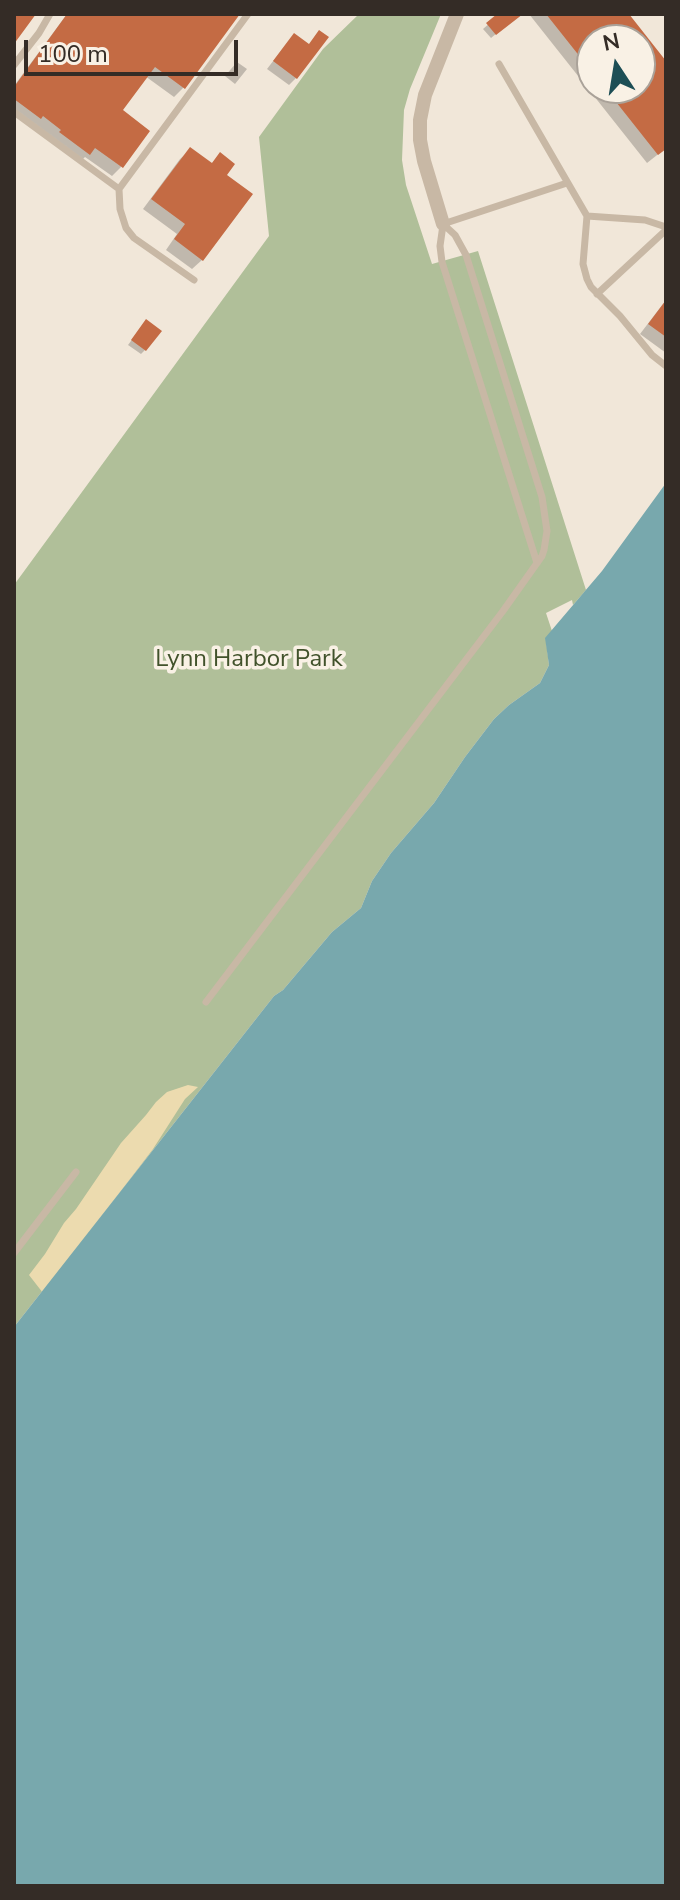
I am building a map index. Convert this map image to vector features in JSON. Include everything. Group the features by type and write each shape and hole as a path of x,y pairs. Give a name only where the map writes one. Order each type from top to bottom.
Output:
{"street":[{"path":"443,224 424,161 420,120 425,95 457,14"}],"lane":[{"path":"14,65 50,14"},
{"path":"194,280 134,238 126,228 120,209 119,189 248,14"},
{"path":"499,64 587,216 583,264 587,279 652,355 666,366"},
{"path":"14,112 119,189"},
{"path":"443,224 567,183"},
{"path":"587,216 645,220 666,228 597,294"},
{"path":"443,224 440,246 442,262 537,563"},
{"path":"206,1002 542,556 546,519 542,497 466,255 455,235 443,224"},
{"path":"14,1253 76,1172"}],"green space":[{"name":"Lynn Harbor Park","path":"359,14 441,14 404,110 402,160 406,185 432,264 478,251 586,590 573,605 572,600 546,613 552,631 546,640 549,665 540,683 494,719 434,803 391,853 372,881 361,908 332,932 283,990 274,996 14,1327 14,585 269,236 259,137 323,49"}],"sand":[{"path":"188,1085 198,1087 185,1099 153,1149 43,1293 29,1275 64,1223 121,1143 156,1102 167,1092"}],"water":[{"path":"666,483 666,1886 14,1886 14,1327 274,996 283,990 332,932 361,908 372,881 391,853 434,803 494,719 540,683 549,665 545,638 602,571"}],"building":[{"path":"14,14 36,14 14,44"},
{"path":"67,14 240,14 185,89 155,67 123,110 150,131 123,168 95,148 90,155 43,116 41,119 14,99 14,87"},
{"path":"497,14 523,14 496,35 486,23"},
{"path":"546,14 629,14 637,24 576,24 576,52"},
{"path":"319,30 329,37 297,79 273,61 294,33 309,44"},
{"path":"656,48 666,61 666,149 658,155 618,104 656,104"},
{"path":"190,147 212,163 220,152 235,164 227,175 253,194 203,261 174,239 185,224 151,199"},
{"path":"666,300 666,337 648,324"},
{"path":"146,319 162,331 146,351 131,340"}]}
